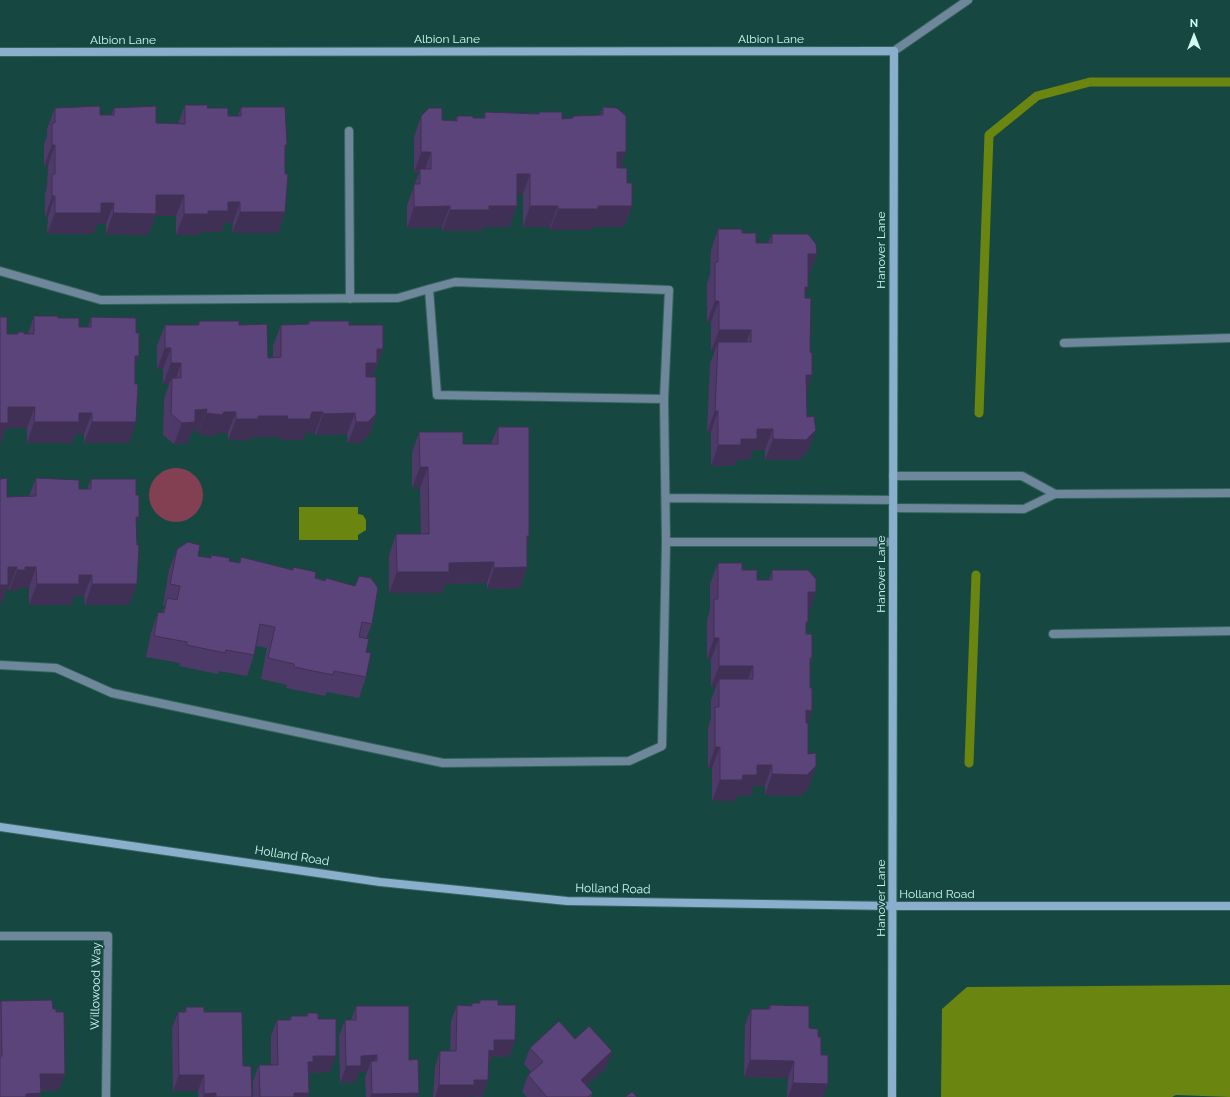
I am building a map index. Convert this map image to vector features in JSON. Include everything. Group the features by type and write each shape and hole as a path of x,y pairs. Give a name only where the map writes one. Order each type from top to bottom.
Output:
{"street":[{"path":"894,51 968,0"},
{"name":"Albion Lane","path":"0,52 894,51"},
{"name":"Hanover Lane","path":"892,1097 894,51"},
{"path":"349,131 350,299"},
{"path":"0,270 101,300 398,298 455,282 669,290 664,399 666,542 662,746 629,760 443,762 112,693 56,668 0,665"},
{"path":"429,289 438,395 664,399"},
{"path":"1064,342 1230,338"},
{"path":"893,476 1022,476 1055,494"},
{"path":"666,498 1024,509 1055,494 1230,493"},
{"path":"666,542 893,542"},
{"path":"1053,634 1230,631"},
{"name":"Holland Road","path":"0,827 380,882 567,900 893,906 1230,906"},
{"name":"Willowood Way","path":"0,936 108,936 106,1097"}],"shaded area":[{"path":"171,468 181,468 191,472 199,480 203,490 203,500 199,510 191,518 181,522 171,522 161,518 153,510 149,500 149,490 153,480 161,472"},
{"path":"299,507 358,507 358,514 363,515 366,520 366,530 358,535 358,540 299,540"},
{"path":"1230,985 1230,1097 1176,1095 1172,1097 941,1097 942,1009 967,987"}],"building":[{"path":"185,105 208,105 207,108 228,108 228,116 241,116 241,107 285,107 287,145 285,145 285,174 288,174 285,212 240,212 240,202 228,202 228,211 208,211 208,214 184,214 184,195 156,195 156,214 113,213 114,203 101,203 101,213 55,213 55,196 52,196 52,174 55,174 55,145 52,145 52,123 55,123 55,108 100,106 100,115 114,115 114,108 156,106 156,123 185,124"},
{"path":"603,107 617,108 626,116 626,152 617,152 617,168 627,168 627,183 632,183 632,206 598,206 598,209 558,209 558,206 530,206 530,174 517,174 517,206 489,206 489,210 450,210 450,206 414,207 414,184 420,184 420,169 431,169 431,152 421,152 421,116 429,108 442,108 442,120 457,121 457,116 485,118 485,112 539,114 539,112 562,112 562,119 573,118 573,116 603,115"},
{"path":"718,229 742,229 742,233 756,233 756,243 772,243 772,234 808,234 816,244 817,254 808,254 808,287 805,287 805,298 811,298 810,352 812,353 812,375 806,375 807,417 814,416 816,430 806,440 773,439 773,429 757,429 757,439 741,439 741,445 718,445 718,411 715,411 718,342 751,342 751,330 719,330 719,301 715,301 715,262 718,262"},
{"path":"34,316 79,318 79,327 91,327 91,317 136,318 136,333 139,333 139,356 135,356 135,384 138,384 136,422 92,422 92,413 79,413 79,422 34,422 35,407 8,407 8,423 0,423 0,317 7,317 7,334 18,334 18,332 24,332 24,334 34,334"},
{"path":"199,321 239,321 239,325 267,324 268,358 281,357 281,325 309,324 309,321 349,321 349,325 383,325 383,349 377,349 377,363 366,363 366,377 376,377 376,414 368,422 356,422 355,413 323,414 323,412 312,412 310,419 287,419 288,416 258,416 258,419 236,419 236,412 224,412 222,415 206,413 207,409 195,410 195,422 182,423 171,414 172,378 181,378 181,363 171,363 171,348 165,348 165,325 199,325"},
{"path":"498,427 529,427 529,536 527,536 527,567 494,568 494,562 449,563 449,572 397,572 396,534 429,534 428,467 420,467 419,432 463,432 463,444 498,444"},
{"path":"7,478 7,497 36,496 36,478 79,480 79,489 91,489 91,479 136,479 136,495 139,495 139,517 136,517 137,545 139,545 137,584 92,584 92,575 79,575 79,584 37,584 36,567 25,567 25,570 17,570 17,567 8,567 8,585 0,585 0,479"},
{"path":"188,542 200,545 198,556 211,558 211,555 230,558 229,561 240,563 241,557 293,570 293,567 316,572 315,578 325,581 326,578 355,586 359,576 371,578 378,588 372,624 362,622 359,637 369,639 366,652 371,653 366,677 334,671 333,675 294,667 294,664 268,658 275,627 260,624 254,655 226,650 225,653 187,645 187,642 154,636 158,612 164,613 167,598 177,600 180,586 170,584 177,549"},
{"path":"718,563 742,563 742,570 757,570 757,580 772,580 772,570 808,570 816,579 816,592 808,592 808,622 806,622 806,634 812,634 810,688 812,688 812,711 806,710 806,723 808,723 808,754 816,753 816,766 807,775 772,774 772,765 757,765 757,775 743,775 742,780 720,780 720,747 715,747 715,707 719,707 719,679 753,679 753,666 719,666 719,638 714,638 714,599 718,599"},
{"path":"52,1000 53,1009 56,1009 56,1012 64,1012 65,1074 40,1074 41,1093 26,1094 26,1097 0,1097 0,1056 2,1056 1,1001"},
{"path":"480,1000 498,1000 498,1005 516,1005 515,1040 494,1040 494,1051 489,1050 488,1080 474,1080 474,1085 439,1085 440,1051 456,1051 457,1005 472,1006 472,1003 480,1003"},
{"path":"770,1005 809,1006 809,1028 818,1029 818,1037 821,1037 821,1055 828,1055 828,1084 793,1083 794,1061 750,1060 751,1009 770,1009"},
{"path":"356,1006 409,1006 409,1060 418,1059 419,1093 372,1094 371,1061 377,1061 377,1055 361,1056 361,1066 346,1066 345,1020 356,1020"},
{"path":"186,1007 204,1007 204,1012 242,1012 243,1066 251,1066 252,1097 216,1097 216,1093 204,1094 204,1075 179,1075 178,1012 186,1012"},
{"path":"307,1013 318,1013 318,1019 336,1019 336,1056 313,1056 313,1062 308,1062 309,1093 294,1093 294,1097 260,1097 259,1065 278,1065 277,1020 291,1020 291,1016 308,1016"},
{"path":"559,1021 575,1039 589,1026 612,1051 581,1080 593,1093 588,1097 547,1097 528,1075 543,1062 530,1048"},
{"path":"632,1092 637,1097 625,1097"}],"waterway":[{"path":"979,413 989,135 1037,96 1090,82 1230,82"},
{"path":"969,763 976,575"}]}
